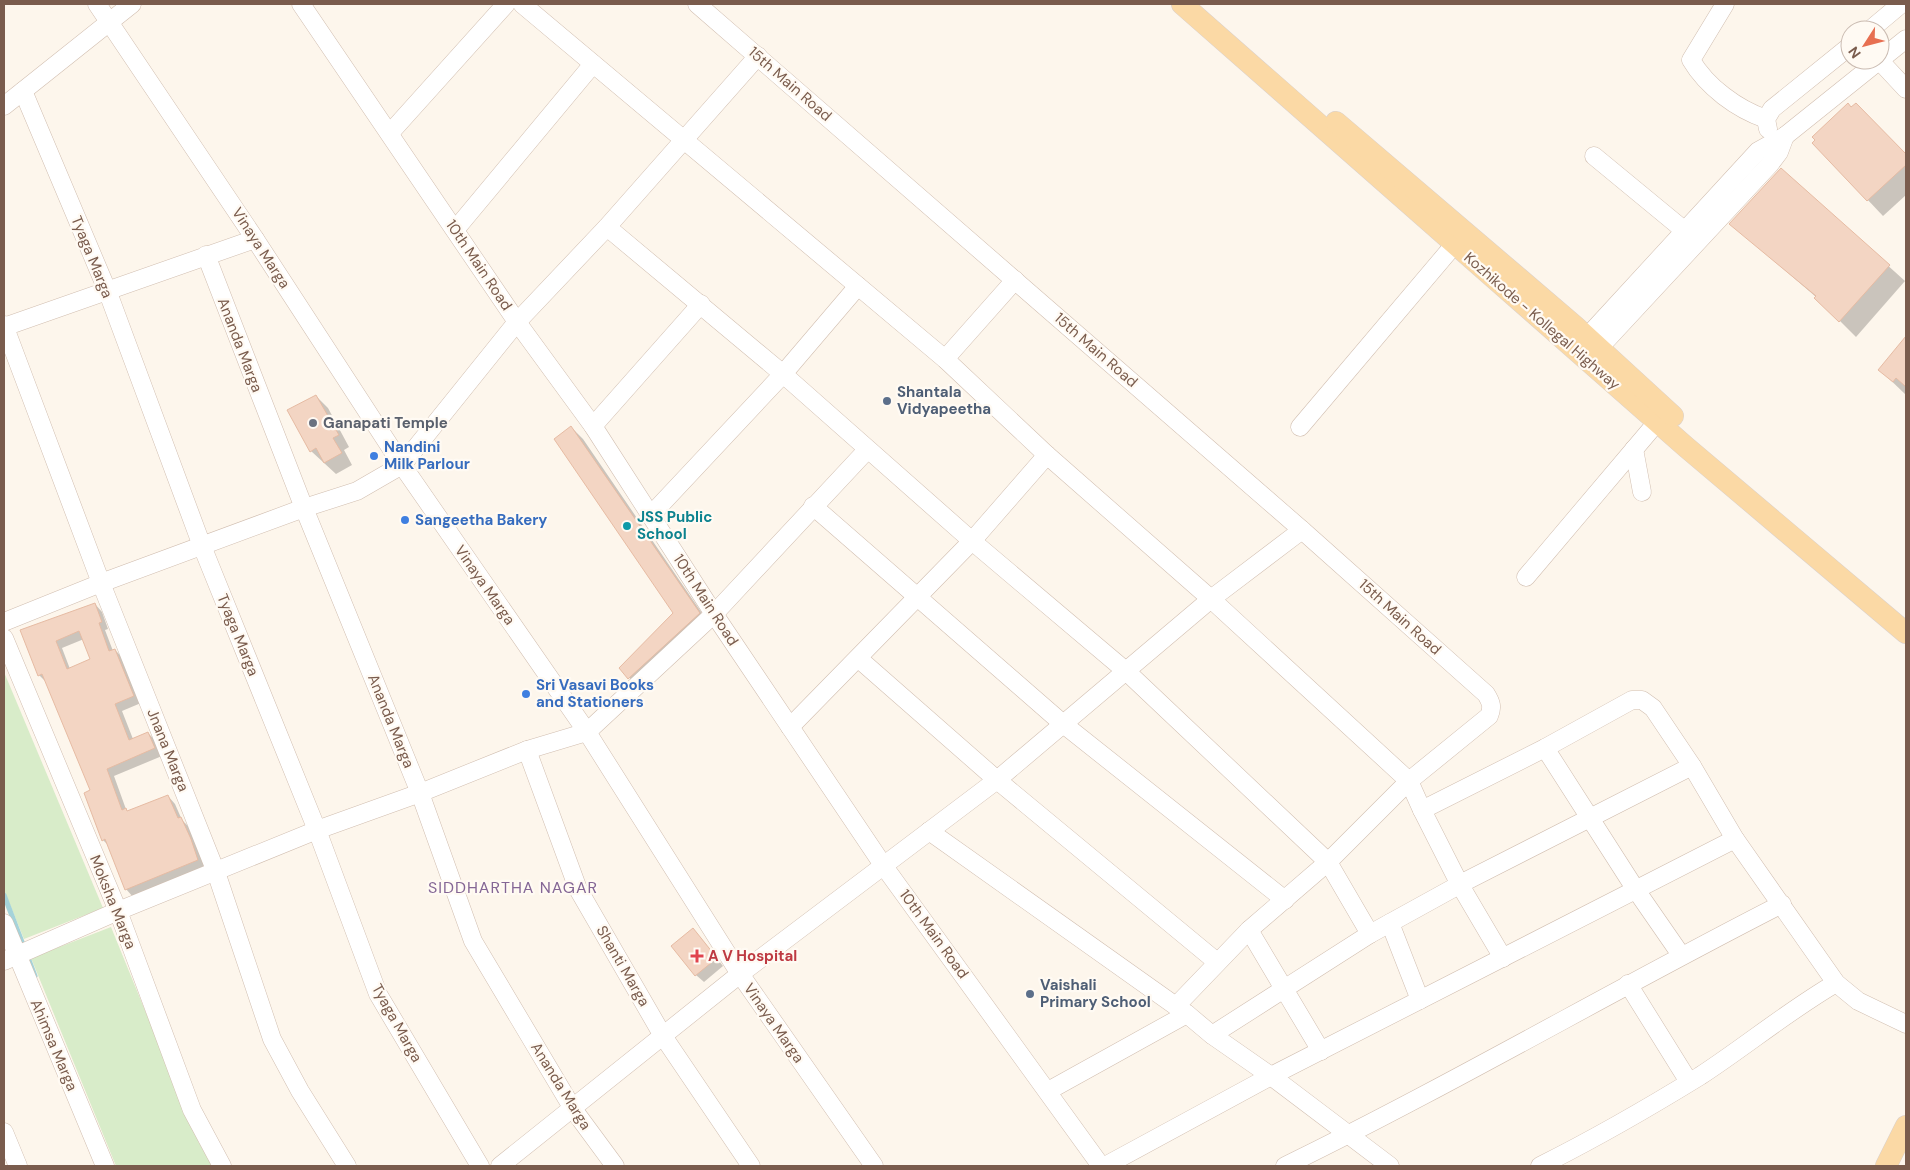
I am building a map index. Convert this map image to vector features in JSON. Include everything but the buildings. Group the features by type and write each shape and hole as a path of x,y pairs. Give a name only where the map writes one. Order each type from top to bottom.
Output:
{"main road":[{"name":"Kozhikode - Kollegal Highway","path":"1182,4 1454,246 1906,633"},
{"path":"1200,4 1593,343 1695,436 1906,619"},
{"path":"1886,1166 1906,1126"}],"street":[{"name":"Vinaya Marga","path":"97,4 255,239 402,465 587,732 740,974 874,1166"},
{"path":"4,106 132,4"},
{"name":"10th Main Road","path":"301,4 517,322 593,426 714,614 883,865 1101,1166"},
{"path":"390,133 506,4"},
{"path":"522,4 945,359 1047,455 1211,599 1409,781 1460,885 1503,958"},
{"name":"15th Main Road","path":"697,4 1302,530 1479,688 1490,701 1492,708 1489,716 1409,781"},
{"path":"1593,343 1770,164 1778,152 1779,139 1766,118 1751,114 1731,102 1697,70 1691,60 1725,4"},
{"path":"1882,20 1901,4"},
{"path":"1890,53 1906,39"},
{"path":"1766,118 1772,109 1840,54"},
{"path":"4,622 101,583 304,508 357,491 402,465 517,322 607,227 758,56"},
{"path":"455,230 593,64"},
{"path":"1593,343 1684,230 1758,152 1779,139 1868,70"},
{"path":"1888,70 1906,89"},
{"name":"Tyaga Marga","path":"23,91 106,290 202,546 317,830 378,994 480,1166"},
{"path":"1594,156 1684,230"},
{"path":"607,227 783,374 972,541 1127,672 1328,862 1370,934"},
{"path":"4,327 255,239"},
{"path":"1300,427 1454,246"},
{"name":"Ananda Marga","path":"206,255 304,508 420,793 473,941 573,1108 615,1166"},
{"path":"945,359 1015,280"},
{"path":"651,515 783,374 858,286"},
{"path":"593,426 701,304"},
{"name":"Jnana Marga","path":"4,327 101,583 216,872 272,1038 300,1092 348,1166"},
{"path":"1526,577 1658,421"},
{"path":"1634,449 1642,492"},
{"path":"18,956 118,911 317,830 420,793 527,750 587,732 714,614 867,450"},
{"path":"790,727 859,659 972,541 1047,455"},
{"path":"813,506 1062,723 1285,900"},
{"path":"500,1166 740,974 997,780 1062,723 1127,672 1211,599 1302,530"},
{"name":"Moksha Marga","path":"4,638 118,911 192,1110 222,1166"},
{"path":"859,659 997,780 1217,962"},
{"path":"1422,810 1638,699 1653,708 1692,766 1734,839 1782,904 1836,983 1858,1001 1906,1024"},
{"path":"1545,748 1636,890 1681,955"},
{"name":"Shanti Marga","path":"527,750 578,889 663,1036 751,1166"},
{"path":"1212,1035 1370,934 1460,885 1692,766"},
{"path":"1048,1091 1182,1010 1217,962 1249,930 1328,862 1409,781"},
{"path":"929,831 1182,1010 1212,1035 1271,1076 1390,1166"},
{"path":"1105,1166 1321,1050 1734,839"},
{"path":"1285,1166 1348,1136 1681,955 1782,904"},
{"path":"1390,923 1420,1000"},
{"name":"Ahimsa Marga","path":"4,924 105,1166"},
{"path":"1249,930 1321,1050"},
{"path":"1540,1166 1575,1148 1689,1082 1806,1001 1836,983"},
{"path":"1628,984 1689,1082"},
{"path":"4,1132 18,1166"}],"green space":[{"path":"4,672 103,908 24,939 4,890"},
{"path":"111,927 199,1143 213,1166 116,1166 31,958"}],"waterway":[{"path":"4,895 35,976"}],"place":[{"name":"Shantala Vidyapeetha","path":"887,401"},
{"name":"Ganapati Temple","path":"313,423"},
{"name":"Nandini Milk Parlour","path":"374,456"},
{"name":"Sangeetha Bakery","path":"405,520"},
{"name":"JSS Public School","path":"627,526"},
{"name":"Sri Vasavi Books and Stationers","path":"526,694"},
{"name":"A V Hospital","path":"697,956"},
{"name":"Vaishali Primary School","path":"1030,994"}],"district":[{"name":"SIDDHARTHA NAGAR","path":"513,887"}]}
